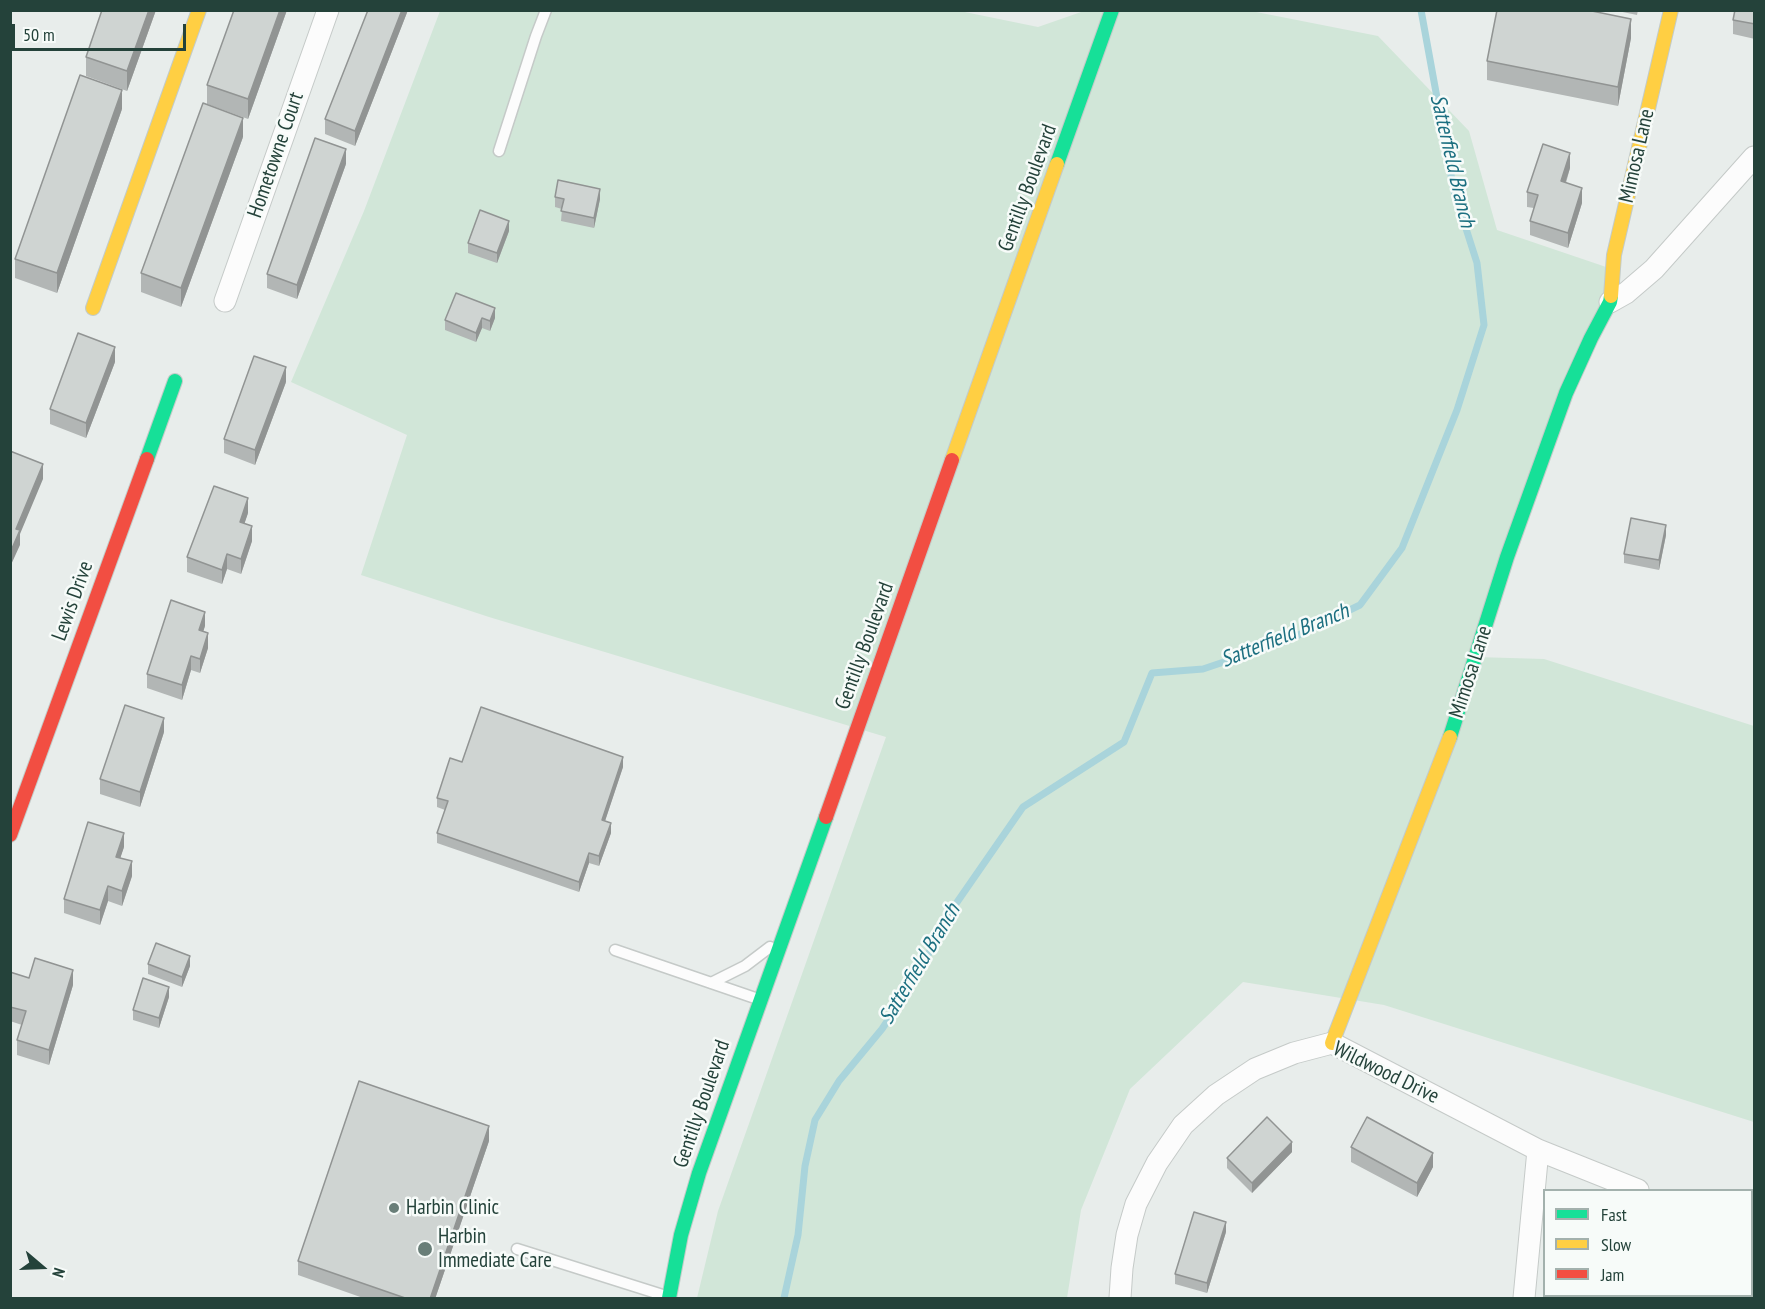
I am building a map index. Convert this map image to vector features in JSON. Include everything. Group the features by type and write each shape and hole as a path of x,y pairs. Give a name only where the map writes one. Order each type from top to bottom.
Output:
{"street":[{"path":"93,308 199,10"},
{"name":"Hometowne Court","path":"225,301 328,10"},
{"name":"Gentilly Boulevard","path":"669,1298 689,1204 1112,10"},
{"name":"Mimosa Lane","path":"1332,1043 1455,724 1507,557 1566,393 1610,302 1614,255 1671,10"},
{"name":"Mimosa Lane","path":"1610,302 1626,293 1654,270 1755,157"},
{"name":"Lewis Drive","path":"10,835 175,381"},
{"name":"Wildwood Drive","path":"1120,1299 1127,1235 1136,1203 1157,1163 1183,1125 1216,1095 1255,1070 1294,1053 1332,1043 1539,1150 1633,1189"},
{"path":"1524,1299 1539,1150"}],"lane":[{"path":"499,151 546,10"},
{"path":"711,983 763,954 785,932"},
{"path":"615,950 761,1000"},
{"path":"517,1249 669,1298"}],"green space":[{"path":"955,10 1038,27 1084,11 1246,10 1378,36 1469,131 1497,230 1612,269 1476,657 1544,659 1754,726 1754,1122 1384,1005 1243,982 1130,1089 1081,1210 1067,1298 697,1298 718,1211 886,737 489,617 361,575 407,435 291,382 364,211 440,11"}],"building":[{"path":"102,10 149,10 127,71 86,57"},
{"path":"234,10 280,10 248,99 207,85"},
{"path":"368,10 402,10 355,131 325,119"},
{"path":"1497,10 1587,10 1631,19 1618,87 1487,61"},
{"path":"1735,10 1755,10 1755,24 1733,20"},
{"path":"80,75 122,90 57,273 15,259"},
{"path":"203,103 243,118 181,288 141,273"},
{"path":"315,138 346,149 297,285 267,274"},
{"path":"1543,144 1570,153 1561,181 1582,188 1568,233 1530,221 1538,195 1527,192"},
{"path":"558,180 600,189 594,218 561,211 564,199 555,197"},
{"path":"480,210 509,221 497,253 468,243"},
{"path":"456,293 495,308 490,321 482,318 476,333 445,320"},
{"path":"78,333 115,347 86,423 50,409"},
{"path":"254,356 286,367 255,450 224,439"},
{"path":"10,451 43,464 16,529 20,530 10,553"},
{"path":"214,486 248,498 240,522 252,526 241,559 227,554 222,570 187,557"},
{"path":"1631,518 1666,525 1659,560 1624,554"},
{"path":"171,600 205,612 199,630 208,633 200,659 191,656 182,685 147,674"},
{"path":"125,705 164,718 140,792 100,779"},
{"path":"481,707 623,757 602,820 611,823 599,856 589,853 579,882 437,833 448,801 437,798 450,758 462,762"},
{"path":"88,822 124,833 116,857 132,861 122,891 108,886 100,910 64,899"},
{"path":"156,943 190,956 182,977 148,964"},
{"path":"35,958 73,970 49,1050 17,1040 26,1011 10,1007 10,972 29,978"},
{"path":"143,978 169,987 159,1018 133,1010"},
{"name":"Harbin Clinic","path":"359,1081 489,1126 430,1299 408,1299 298,1261"},
{"path":"1267,1117 1292,1142 1252,1183 1227,1158"},
{"path":"1367,1117 1433,1153 1417,1183 1351,1147"},
{"path":"1194,1212 1226,1222 1207,1283 1175,1274"}],"waterway":[{"name":"Satterfield Branch","path":"784,1298 798,1235 805,1166 815,1120 839,1081 882,1029 915,979 953,908 1023,807 1124,742 1152,673 1203,669 1286,641 1360,605 1402,548 1457,410 1484,325 1477,263 1454,191 1421,10"}],"traffic: fast":[{"path":"1057,164 1112,10"},
{"path":"1450,737 1507,557 1566,393 1611,296"},
{"path":"147,459 175,381"},
{"path":"669,1298 681,1235 699,1173 826,817"}],"traffic: slow":[{"path":"93,308 199,10"},
{"path":"1611,296 1614,255 1671,10"},
{"path":"952,460 1057,164"},
{"path":"1332,1043 1450,737"}],"traffic: jam":[{"path":"10,835 147,459"},
{"path":"826,817 952,460"}],"place":[{"name":"Harbin Clinic","path":"394,1208"},
{"name":"Harbin Immediate Care","path":"425,1249"}]}
